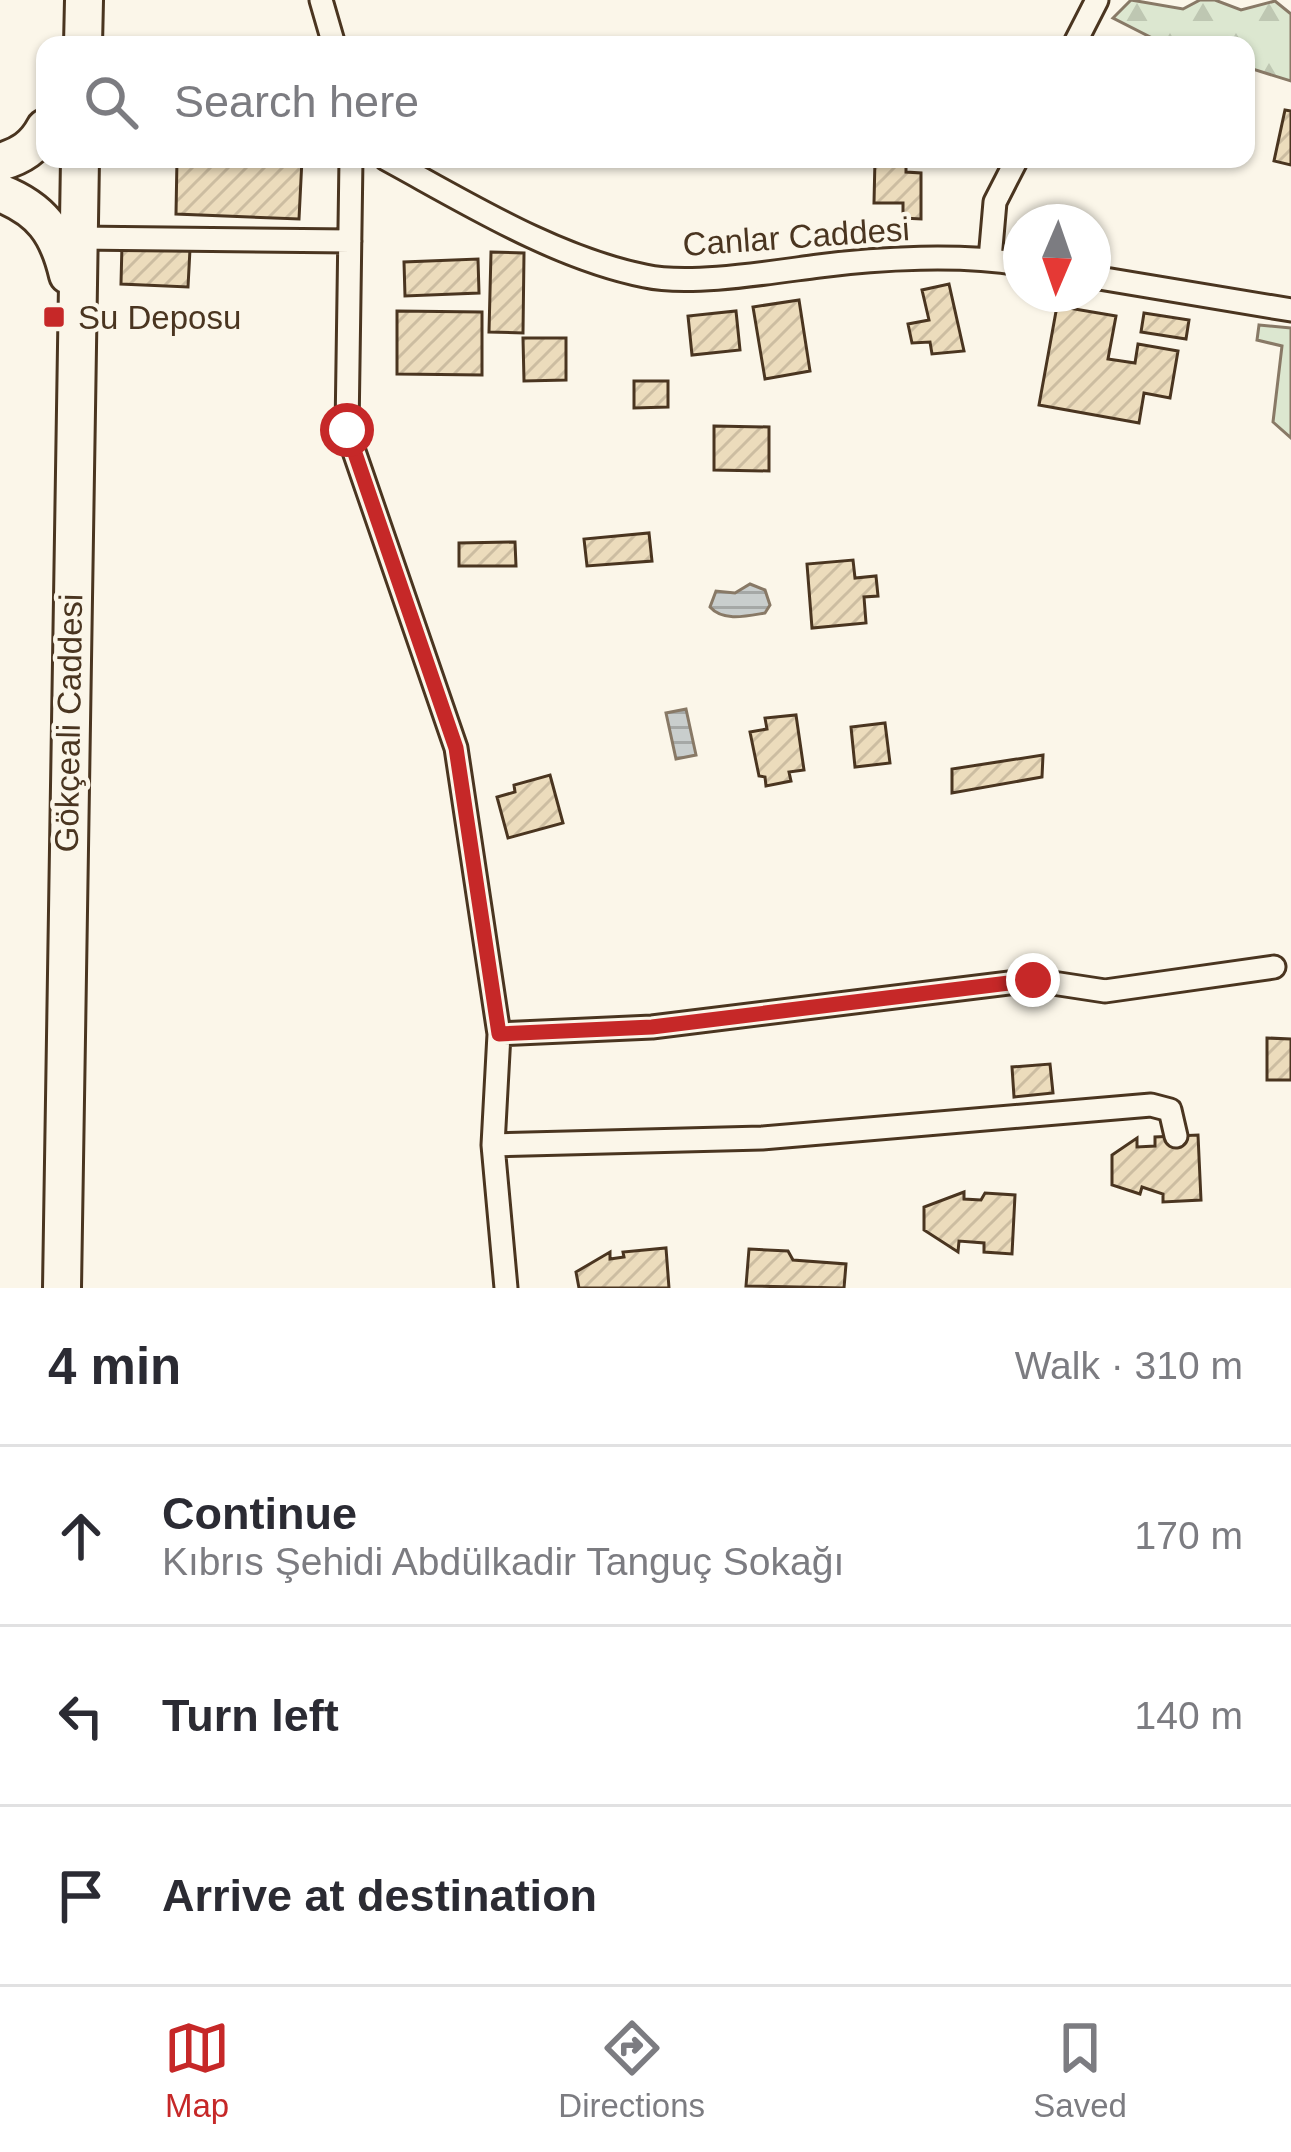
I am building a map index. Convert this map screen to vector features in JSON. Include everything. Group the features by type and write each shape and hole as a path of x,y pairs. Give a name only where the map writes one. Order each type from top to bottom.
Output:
{"main road":[{"path":"60,0 60,36"},
{"path":"83,36 84,0"},
{"path":"0,162 20,156 36,142"},
{"name":"Gökçeali Caddesi","path":"62,1288 80,168"},
{"path":"0,194 36,210 58,237 67,272 75,350"}],"street":[{"path":"321,0 331,36"},
{"path":"1079,36 1097,0"},
{"path":"351,168 347,430 456,748 499,1034 493,1145 506,1288"},
{"name":"Canlar Caddesi","path":"403,168 528,236 647,277 735,277 836,264 1003,261"},
{"path":"990,259 995,202 1012,168"},
{"path":"78,238 350,241"},
{"path":"1111,280 1291,310"},
{"path":"499,1034 652,1027 1033,980 1105,992 1274,967"},
{"path":"493,1145 762,1138 1151,1106 1170,1110 1176,1136"}],"green space":[{"path":"1131,0 1183,9 1200,0 1215,0 1241,10 1275,1 1291,14 1291,81 1255,70 1255,36 1148,36 1113,18"},
{"path":"1259,325 1291,328 1291,438 1273,422 1282,346 1257,340"}],"shaded area":[{"path":"750,584 765,590 770,605 765,613 728,616 710,607 716,591 735,593"},
{"path":"686,709 696,755 676,759 666,713"}],"building":[{"path":"1285,110 1291,111 1291,165 1274,161"},
{"path":"177,168 302,168 299,219 176,214"},
{"path":"875,168 921,173 921,219 903,218 903,203 874,203"},
{"path":"122,244 190,249 188,287 121,284"},
{"path":"491,252 524,253 523,333 489,332"},
{"path":"478,259 479,293 405,296 404,262"},
{"path":"949,284 964,351 932,354 930,342 912,343 908,324 929,320 922,290"},
{"path":"799,300 810,371 765,379 753,307"},
{"path":"397,311 482,312 482,375 397,374"},
{"path":"736,311 740,350 692,355 688,316"},
{"path":"1056,312 1116,316 1108,359 1135,363 1138,344 1178,351 1170,398 1144,393 1139,423 1039,405"},
{"path":"1144,313 1189,320 1186,339 1141,332"},
{"path":"523,338 566,338 566,380 524,381"},
{"path":"634,381 668,381 668,407 634,408"},
{"path":"714,426 769,427 769,471 714,470"},
{"path":"649,533 652,561 587,566 584,539"},
{"path":"515,542 516,566 459,566 459,543"},
{"path":"853,560 855,578 876,576 878,596 864,597 866,623 812,628 807,564"},
{"path":"796,715 804,770 789,772 791,781 766,786 765,777 759,776 750,732 767,729 765,718"},
{"path":"885,723 890,763 855,767 851,727"},
{"path":"1043,755 1042,777 952,793 952,769"},
{"path":"550,775 563,823 508,838 497,797 515,792 514,785"},
{"path":"1267,1038 1291,1039 1291,1080 1267,1080"},
{"path":"1050,1064 1053,1093 1014,1097 1012,1067"},
{"path":"1198,1135 1201,1200 1163,1202 1163,1194 1142,1187 1140,1194 1112,1185 1112,1155 1137,1138 1137,1147 1155,1146 1155,1137"},
{"path":"964,1192 964,1199 981,1200 985,1193 1015,1195 1012,1254 984,1252 984,1243 959,1241 958,1252 924,1230 924,1207"},
{"path":"666,1248 669,1288 579,1288 576,1272 610,1252 610,1259 624,1257 623,1252"},
{"path":"749,1249 788,1251 793,1260 846,1264 844,1288 746,1286"}],"place":[{"name":"Su Deposu","path":"54,317"}],"route":[{"path":"347,430 456,748 499,1034 652,1027 1033,980"}]}
